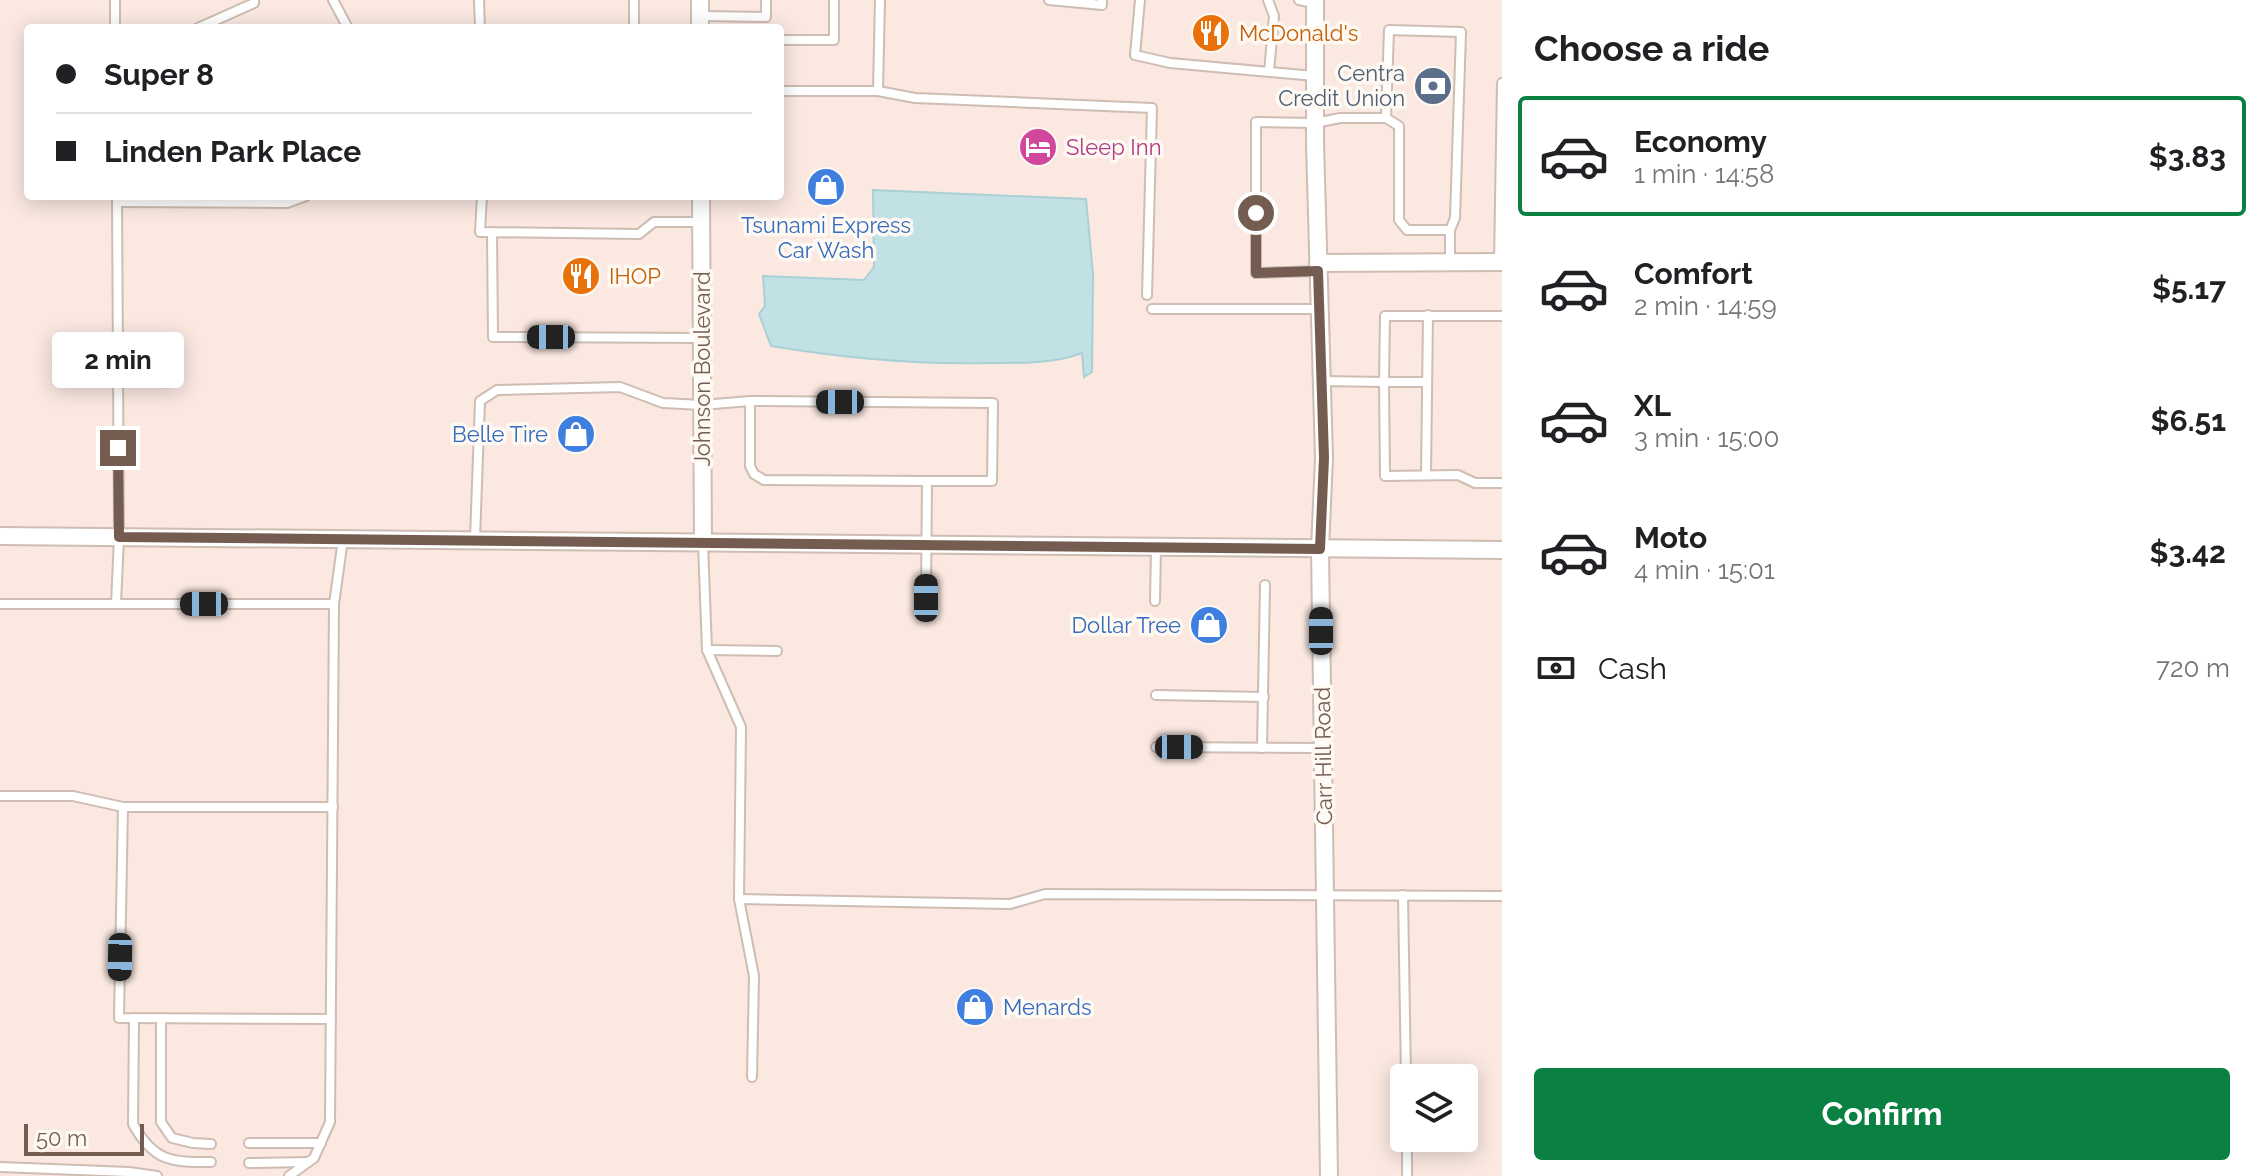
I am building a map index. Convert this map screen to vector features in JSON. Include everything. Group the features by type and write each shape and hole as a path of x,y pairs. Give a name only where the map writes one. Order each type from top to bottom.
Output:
{"street":[{"name":"Carr Hill Road","path":"1310,1 1315,76 1324,458 1320,549 1329,1176"},
{"name":"Johnson Boulevard","path":"701,200 703,543"},
{"path":"1318,267 1500,262"},
{"path":"0,536 1502,550"}],"lane":[{"path":"115,0 115,24"},
{"path":"207,24 254,3 254,0"},
{"path":"333,0 346,24"},
{"path":"479,0 480,24"},
{"path":"634,0 634,24"},
{"path":"766,0 767,24"},
{"path":"784,40 834,40 834,0"},
{"path":"878,91 880,0"},
{"path":"1049,0 1102,5 1102,0"},
{"path":"1140,0 1135,55 1170,63 1315,76"},
{"path":"1268,0 1274,16 1269,72"},
{"path":"700,15 766,17"},
{"path":"1386,118 1389,30 1461,32 1455,218 1450,230 1450,263"},
{"path":"1500,262 1502,83"},
{"path":"784,91 878,91 915,98 1152,108 1147,295"},
{"path":"1318,267 1256,273 1256,122 1315,123 1340,118 1386,118 1399,126 1399,220 1407,230 1450,230"},
{"path":"116,604 119,537 117,200"},
{"path":"183,200 287,203 295,200"},
{"path":"482,200 480,232 639,234 654,222 701,222"},
{"path":"492,232 493,337 702,338"},
{"path":"1152,309 1320,309"},
{"path":"1426,475 1428,315"},
{"path":"1502,316 1385,316 1384,382 1385,476 1458,475 1475,483 1502,483"},
{"path":"1322,381 1427,382"},
{"path":"475,539 480,401 497,390 620,387 663,403 702,405 750,401 993,403 992,481 764,480 754,474 750,466 750,401"},
{"path":"926,598 927,481"},
{"path":"289,1176 314,1158 330,1122 334,604 343,539"},
{"path":"703,543 707,650 741,727 739,899 754,976 752,1077"},
{"path":"1155,601 1156,547"},
{"path":"1262,748 1265,585"},
{"path":"0,604 334,604"},
{"path":"707,650 777,651"},
{"path":"1156,695 1264,697"},
{"path":"1156,747 1323,748"},
{"path":"0,796 73,796 123,807 333,807"},
{"path":"123,807 119,1018 331,1019"},
{"path":"739,899 1010,904 1045,894 1502,896"},
{"path":"1403,895 1406,1064"},
{"path":"134,1018 133,1124 155,1154 172,1162 211,1162"},
{"path":"161,1019 161,1122 172,1138 211,1144"},
{"path":"249,1143 321,1143"},
{"path":"1407,1152 1407,1176"},
{"path":"249,1163 309,1162"},
{"path":"0,1167 157,1176"}],"shaded area":[{"path":"0,0 1502,0 1502,1176 0,1176"}],"water":[{"path":"873,190 1086,199 1093,274 1092,372 1084,377 1082,353 1037,362 935,363 853,357 771,346 759,314 765,306 763,276 864,280 874,267"}],"place":[{"name":"McDonald's","path":"1211,33"},
{"name":"Centra Credit Union","path":"1433,86"},
{"name":"Sleep Inn","path":"1038,147"},
{"name":"Tsunami Express Car Wash","path":"826,187"},
{"name":"IHOP","path":"581,276"},
{"name":"Belle Tire","path":"576,434"},
{"name":"Dollar Tree","path":"1209,625"},
{"name":"Menards","path":"975,1007"}],"route":[{"path":"118,448 119,537 1320,549 1324,458 1318,271 1256,273 1256,213"}]}
